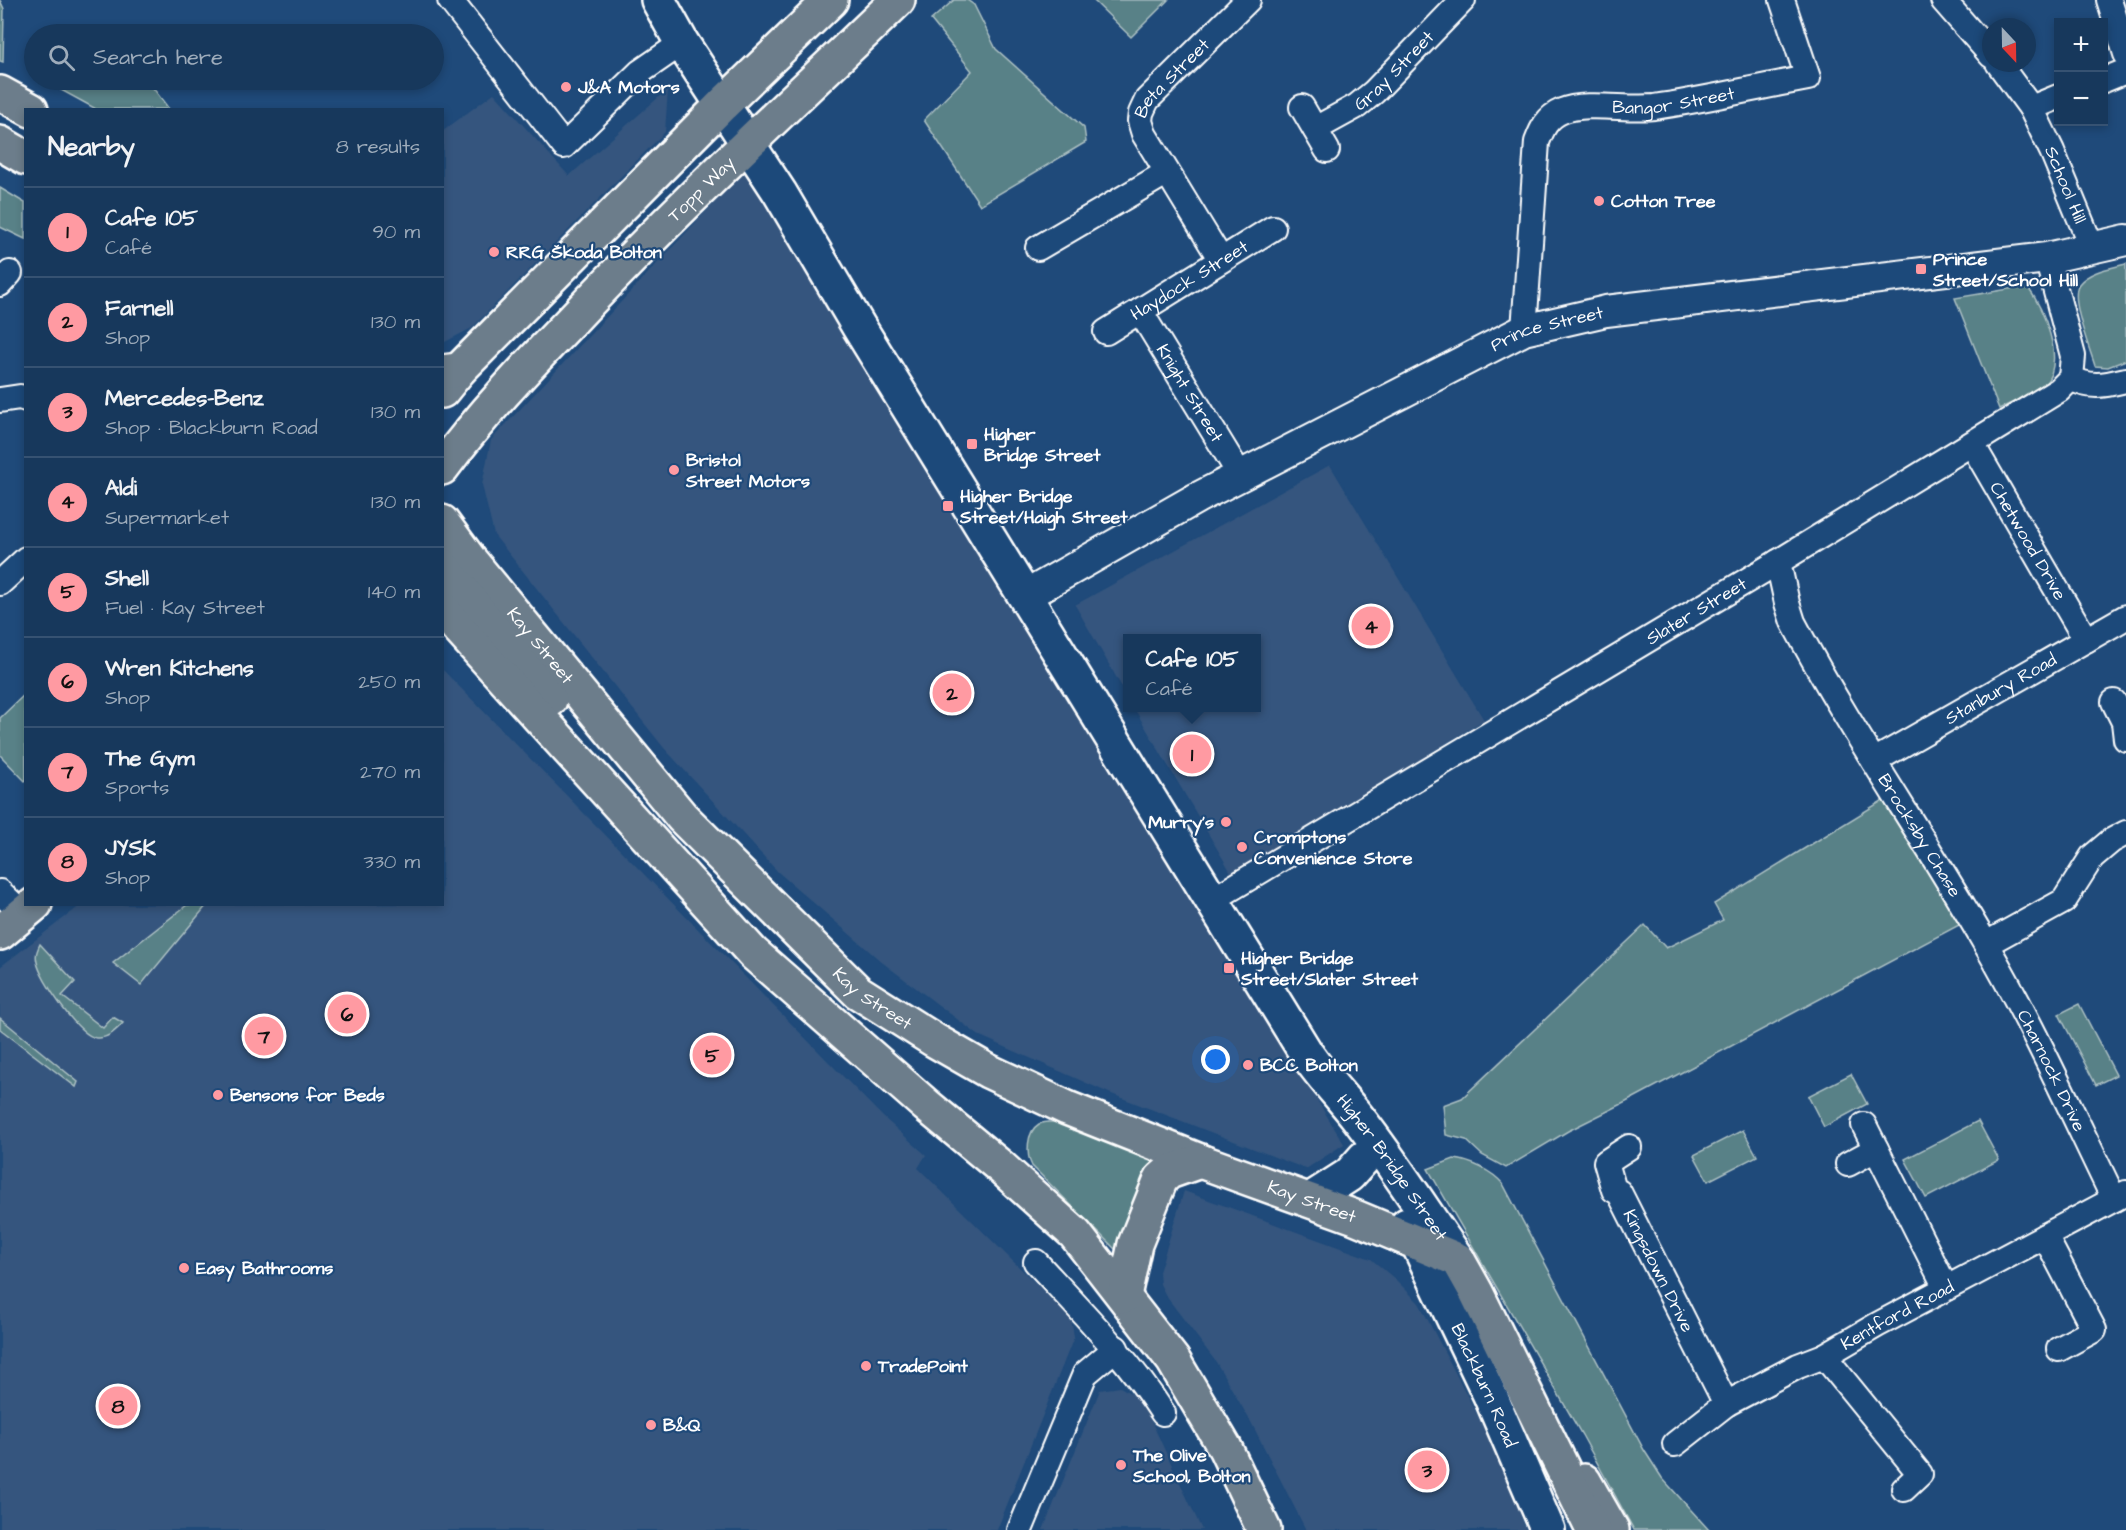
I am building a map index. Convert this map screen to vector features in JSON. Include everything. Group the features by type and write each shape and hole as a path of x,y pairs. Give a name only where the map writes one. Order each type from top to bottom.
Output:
{"main road":[{"name":"Higher Bridge Street","path":"658,0 682,43 780,194 859,327 1323,1077 1365,1157 1417,1242"},
{"path":"448,377 831,0"},
{"name":"Topp Way","path":"444,465 465,437 523,372 614,275 747,143 898,0"},
{"path":"0,93 27,108"},
{"name":"Kay Street","path":"444,525 470,560 682,817 858,992 988,1071 1067,1108 1200,1161 1310,1200 1458,1260"},
{"path":"444,568 538,685 675,867"},
{"path":"447,619 753,953 1075,1234 1173,1359 1225,1448 1264,1530"},
{"name":"Higher Bridge Street","path":"1323,1077 1379,1145 1458,1260"},
{"path":"1310,1200 1349,1175 1365,1157"},
{"path":"1124,1296 1135,1244 1161,1179 1169,1172 1200,1161"},
{"name":"Blackburn Road","path":"1417,1242 1490,1395 1548,1530"},
{"name":"Blackburn Road","path":"1458,1260 1593,1530"},
{"path":"1476,1292 1612,1530"},
{"path":"1560,1465 1582,1530"}],"street":[{"path":"450,0 564,146 640,72 682,43"},
{"name":"Beta Street","path":"1221,260 1166,173 1144,135 1140,121 1141,112 1147,100 1248,0"},
{"name":"Gray Street","path":"1315,129 1357,106 1374,92 1463,0"},
{"name":"Bangor Street","path":"1524,330 1537,142 1543,126 1561,111 1572,108 1654,107 1808,78 1782,0"},
{"path":"1943,0 1982,45"},
{"path":"2109,0 2126,54"},
{"path":"2108,78 2126,71"},
{"name":"School Hill","path":"2005,72 2031,108 2052,151 2092,248"},
{"path":"2031,108 2054,99"},
{"path":"1302,108 1327,150"},
{"path":"1038,248 1166,173"},
{"name":"Haydock Street","path":"1106,332 1273,228"},
{"name":"Prince Street","path":"1026,596 1240,475 1524,330 1606,311 2048,258 2126,240"},
{"path":"2048,258 2070,343 2073,367 2071,378 2082,384 2100,387 2126,380"},
{"name":"Knight Street","path":"1140,311 1240,475"},
{"name":"Slater Street","path":"1212,900 2044,401 2071,378"},
{"path":"0,400 24,398"},
{"name":"Chetwood Drive","path":"1972,444 2086,640"},
{"name":"Brocksby Chase","path":"1778,562 1793,622 1874,761 1986,944"},
{"name":"Stanbury Road","path":"1874,761 2126,617"},
{"path":"2114,702 2124,722 2126,739"},
{"path":"1986,944 2064,901 2092,857 2111,841 2126,833"},
{"path":"0,891 19,917"},
{"name":"Charnock Drive","path":"1986,944 2120,1196"},
{"path":"1864,1125 1946,1288"},
{"name":"Kingsdown Drive","path":"1629,1147 1606,1162 1614,1190 1619,1192 1726,1404"},
{"path":"1848,1164 1876,1149"},
{"name":"Kentford Road","path":"1675,1444 1726,1404 1798,1366 1824,1356 1877,1324 2120,1196"},
{"path":"2045,1236 2094,1330 2059,1349"},
{"path":"1036,1262 1116,1348 1144,1383 1163,1413"},
{"path":"1020,1530 1085,1374 1116,1348"},
{"path":"1824,1356 1920,1474 1904,1489"}],"shaded area":[{"name":"RRG Škoda Bolton","path":"668,89 665,132 472,328 444,342 444,130 494,93 569,176"},
{"path":"747,168 1344,1144 1306,1169 1109,1093 978,1035 883,963 778,872 664,748 494,535 482,485 491,440"},
{"path":"1330,465 1484,720 1232,874 1136,712 1261,712 1261,634 1123,634 1123,689 1075,605"},
{"path":"444,671 883,1117 926,1155 918,1168 1071,1318 1074,1337 997,1530 0,1530 0,967 80,906 444,906"},
{"path":"1184,1191 1371,1259 1395,1279 1419,1303 1482,1424 1515,1498 1526,1530 1306,1530 1251,1422 1216,1362 1166,1296 1160,1284 1159,1272"},
{"name":"The Olive School, Bolton","path":"1120,1387 1141,1399 1202,1530 1043,1530 1100,1390"}],"green space":[{"path":"0,0 4,9 3,62 0,61"},
{"path":"954,0 967,0 974,5 996,49 1084,128 1086,142 980,205 924,120 972,71 931,20"},
{"path":"1093,0 1168,0 1131,37"},
{"path":"61,90 155,90 168,108 94,108"},
{"path":"0,188 24,202 24,239 0,227"},
{"path":"2126,264 2126,360 2108,367 2095,366 2078,312 2079,284 2088,276"},
{"path":"2027,286 2040,307 2050,335 2053,349 2051,375 2040,388 1999,409 1955,298"},
{"path":"24,695 24,780 0,755 0,718"},
{"path":"1885,799 1961,924 1568,1131 1506,1168 1482,1155 1466,1140 1446,1135 1443,1105 1462,1098 1645,925 1666,948 1723,920 1714,904"},
{"path":"186,906 206,906 141,985 113,963"},
{"path":"40,944 75,982 62,996 103,1028 113,1017 123,1023 114,1032 108,1036 96,1038 88,1035 70,1017 52,993 40,970 36,957"},
{"path":"2079,1004 2116,1075 2096,1085 2059,1014"},
{"path":"0,1018 78,1082 76,1087 0,1029"},
{"path":"1851,1074 1867,1104 1824,1127 1808,1096"},
{"path":"1978,1121 1999,1160 1926,1198 1905,1159"},
{"path":"1060,1122 1159,1162 1124,1246 1116,1250 1032,1166 1028,1150 1029,1138 1039,1124"},
{"path":"1743,1130 1757,1156 1708,1181 1694,1155"},
{"path":"1454,1159 1481,1167 1503,1184 1644,1450 1662,1478 1709,1530 1634,1530 1582,1435 1428,1169"}],"place":[{"name":"J&A Motors","path":"566,87"},
{"name":"Cotton Tree","path":"1599,201"},
{"name":"RRG Škoda Bolton","path":"494,252"},
{"name":"Prince Street/School Hill","path":"1921,269"},
{"name":"Higher Bridge Street","path":"972,444"},
{"name":"Bristol Street Motors","path":"674,470"},
{"name":"Higher Bridge Street/Haigh Street","path":"948,506"},
{"name":"Aldi","path":"1371,626"},
{"name":"Farnell","path":"952,693"},
{"name":"Cafe 105","path":"1192,754"},
{"name":"Murry's","path":"1226,822"},
{"name":"Cromptons Convenience Store","path":"1242,847"},
{"name":"Higher Bridge Street/Slater Street","path":"1229,968"},
{"name":"Wren Kitchens","path":"347,1014"},
{"name":"The Gym","path":"264,1036"},
{"name":"Shell","path":"712,1055"},
{"name":"BCC Bolton","path":"1248,1065"},
{"name":"Bensons for Beds","path":"218,1095"},
{"name":"Easy Bathrooms","path":"184,1268"},
{"name":"TradePoint","path":"866,1366"},
{"name":"JYSK","path":"118,1406"},
{"name":"B&Q","path":"651,1425"},
{"name":"The Olive School, Bolton","path":"1121,1465"},
{"name":"Mercedes-Benz","path":"1427,1470"}]}
